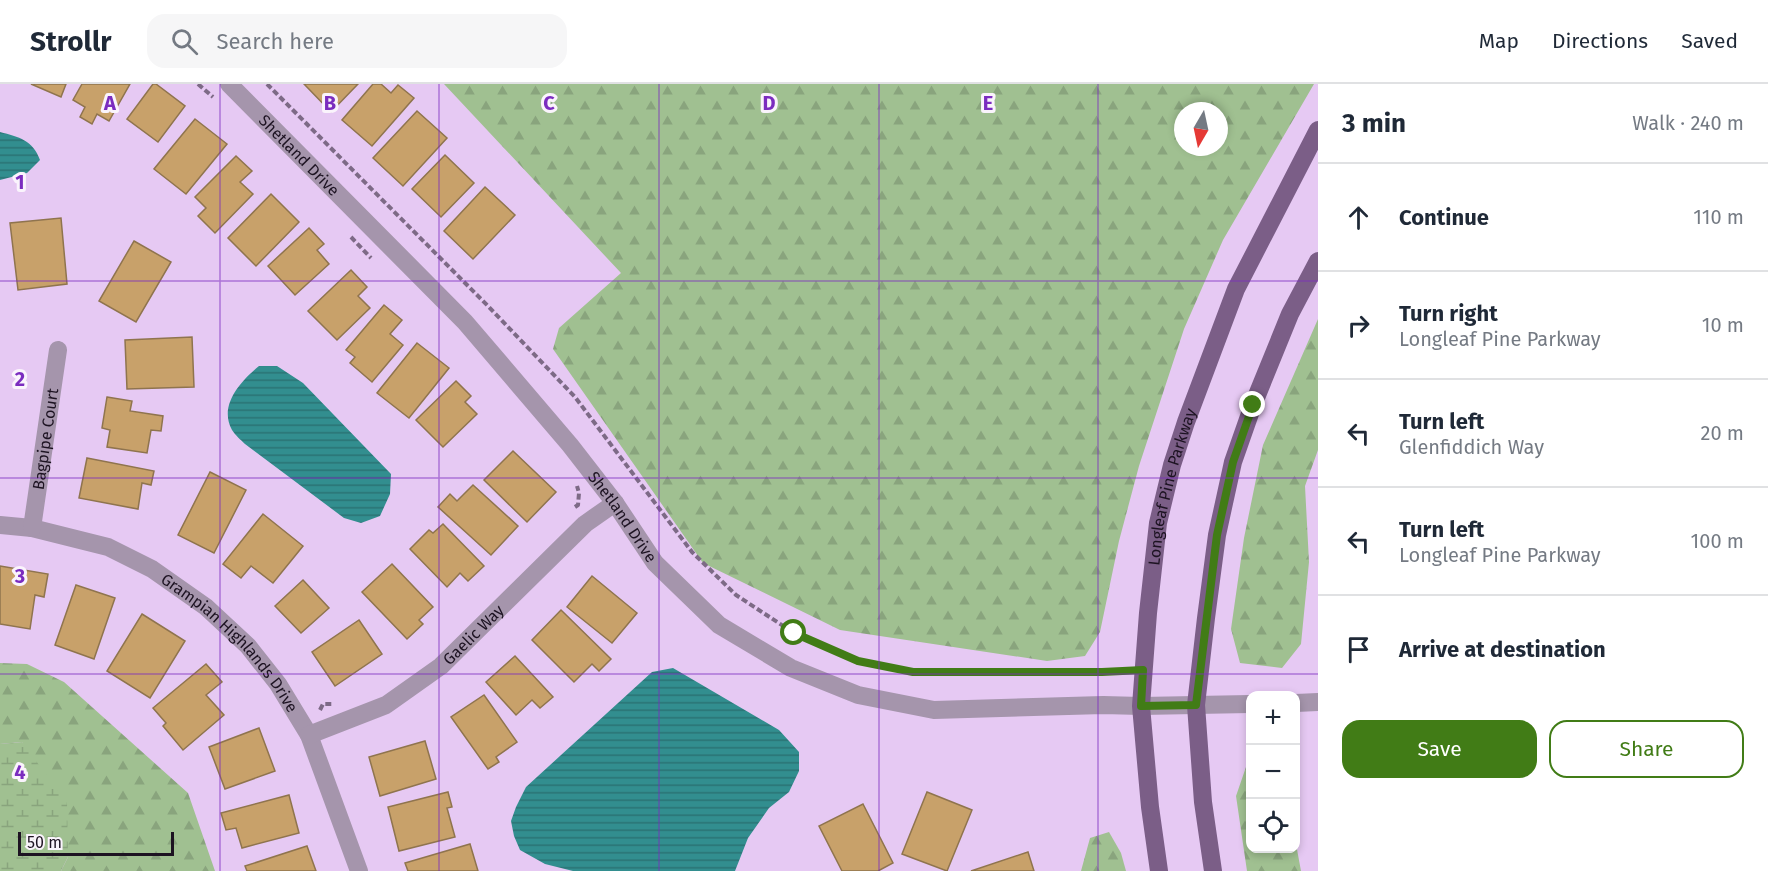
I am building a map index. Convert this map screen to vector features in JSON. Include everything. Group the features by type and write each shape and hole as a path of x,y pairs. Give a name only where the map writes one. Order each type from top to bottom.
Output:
{"main road":[{"name":"Longleaf Pine Parkway","path":"1159,871 1150,807 1141,706 1158,522 1172,465 1186,422 1236,289 1318,130"},
{"path":"1213,871 1203,802 1196,705 1217,535 1233,462 1253,405 1290,314 1318,261"}],"street":[{"name":"Shetland Drive","path":"228,84 465,322 570,445 615,503 655,563 719,625 791,668 858,695 934,710 1246,704"},
{"name":"Bagpipe Court","path":"32,528 58,350"},
{"name":"Gaelic Way","path":"309,735 386,705 441,666 585,524 615,503"},
{"name":"Grampian Highlands Drive","path":"0,525 32,528 108,547 152,569 206,606 248,645 278,684 309,735 359,871"},
{"path":"1300,703 1318,702"}],"path":[{"path":"198,84 214,98"},
{"path":"267,84 488,306 575,397 692,552 736,595 794,633 858,661 913,672 1143,670"},
{"path":"349,236 379,265"},
{"path":"569,513 578,505 577,486"},
{"path":"309,735 322,705 343,704"}],"green space":[{"path":"444,84 1314,84 1223,240 1184,329 1139,466 1119,541 1100,632 1085,656 1047,661 840,630 703,563 553,349 559,328 621,273"},
{"path":"1318,319 1318,450 1305,486 1309,562 1301,644 1282,668 1240,663 1231,629 1244,538 1263,445"},
{"path":"0,663 27,664 64,682 188,793 215,871 61,871 68,857 22,742 0,744"},
{"path":"22,742 67,803 68,857 61,871 0,871 0,744"},
{"path":"1246,767 1246,853 1298,853 1301,871 1247,871 1236,796"},
{"path":"1109,832 1121,853 1126,871 1081,871 1090,838"}],"shaded area":[{"path":"0,132 24,140 37,153 40,160 27,173 0,180"},
{"path":"259,366 277,366 303,383 391,474 390,494 380,516 361,523 344,518 245,444 235,434 228,421 230,402 239,386"},
{"path":"673,668 779,730 799,752 799,771 789,792 769,808 748,838 735,871 573,871 545,864 520,850 511,821 526,787 652,672"}],"building":[{"path":"31,84 66,84 61,97"},
{"path":"82,84 130,84 109,121 97,114 92,124 80,117 85,107 73,100"},
{"path":"153,84 185,106 158,142 127,119"},
{"path":"304,84 358,84 331,112"},
{"path":"373,84 381,84 391,93 398,85 414,98 372,146 342,120"},
{"path":"417,111 447,138 403,186 373,158"},
{"path":"195,119 227,144 186,194 154,169"},
{"path":"445,155 474,183 441,217 412,189"},
{"path":"236,156 252,171 240,182 253,194 215,233 198,216 206,208 195,197"},
{"path":"485,187 515,215 473,259 444,231"},
{"path":"271,194 299,222 256,266 228,238"},
{"path":"61,218 67,284 18,290 10,223"},
{"path":"309,228 324,244 317,250 329,264 295,295 268,266"},
{"path":"134,241 171,262 136,322 99,301"},
{"path":"351,270 367,287 358,296 370,308 337,340 308,311"},
{"path":"384,305 402,320 390,334 403,345 372,382 350,363 355,357 346,350"},
{"path":"192,337 194,387 127,389 125,340"},
{"path":"417,343 449,368 409,418 377,393"},
{"path":"456,381 471,396 465,402 477,414 443,447 416,420"},
{"path":"107,397 132,401 130,411 163,416 161,431 151,430 147,453 107,447 110,430 102,428"},
{"path":"513,451 556,492 527,522 484,480"},
{"path":"87,458 154,471 151,485 142,483 138,509 79,498"},
{"path":"210,472 246,490 214,553 178,535"},
{"path":"473,485 518,526 491,555 438,507 450,494 457,501"},
{"path":"263,514 303,546 273,583 251,566 241,578 223,564"},
{"path":"443,524 484,566 468,581 460,573 447,587 410,549 429,530 433,533"},
{"path":"392,564 433,607 419,620 423,624 407,639 362,592"},
{"path":"0,566 48,574 44,597 35,595 30,629 0,624"},
{"path":"592,576 637,613 612,643 567,607"},
{"path":"303,580 329,608 301,633 275,606"},
{"path":"76,585 115,598 94,659 55,645"},
{"path":"561,610 611,659 599,671 592,664 574,682 532,640"},
{"path":"142,614 185,641 150,698 107,671"},
{"path":"359,620 382,654 335,686 312,652"},
{"path":"515,656 553,697 540,708 532,700 516,715 486,682"},
{"path":"206,664 222,682 206,695 224,715 183,750 163,726 166,723 153,708"},
{"path":"484,695 517,742 496,757 499,762 488,769 451,717"},
{"path":"259,728 275,771 225,789 209,747"},
{"path":"425,741 436,779 380,796 369,757"},
{"path":"448,792 452,807 447,808 455,837 399,851 388,807"},
{"path":"927,792 972,810 947,871 902,854"},
{"path":"289,795 299,833 242,848 236,828 226,830 221,813"},
{"path":"863,804 893,863 878,871 842,871 819,826"},
{"path":"470,844 478,871 408,871 405,863"},
{"path":"307,846 316,871 247,871 245,866"},
{"path":"1028,852 1034,871 971,871"}],"route":[{"path":"794,633 858,661 913,672 1143,670 1141,706 1196,705 1217,535 1233,462 1253,405"}]}
